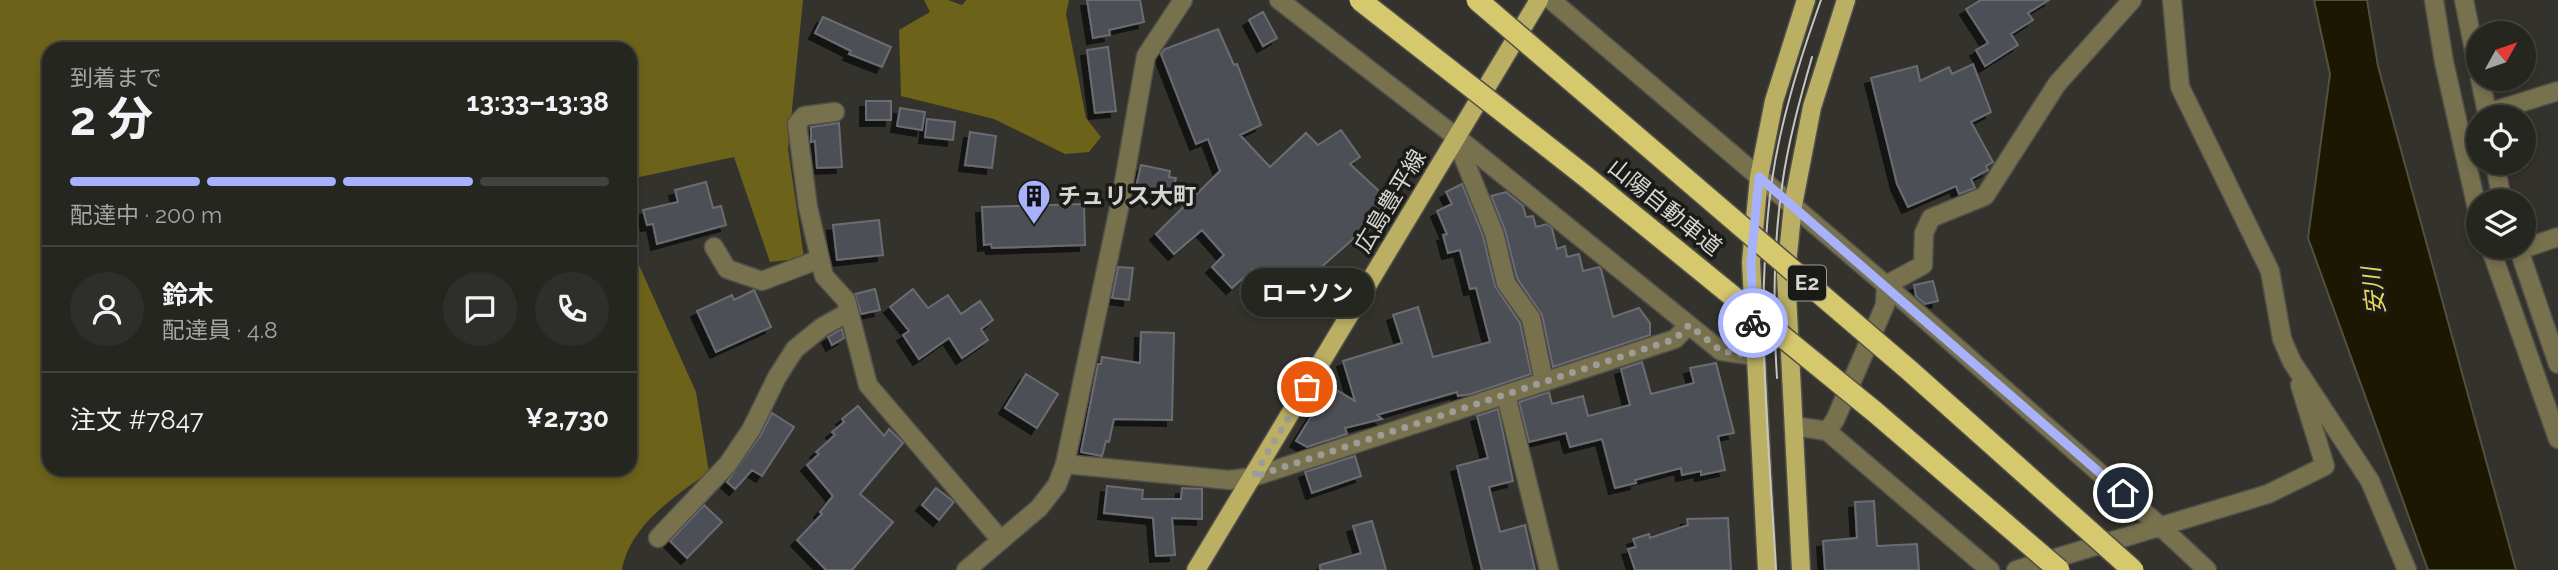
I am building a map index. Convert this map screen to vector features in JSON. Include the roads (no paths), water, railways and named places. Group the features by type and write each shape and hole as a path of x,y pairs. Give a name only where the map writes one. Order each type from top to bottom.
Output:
{"highway":[{"name":"山陽自動車道","path":"1360,0 1585,176 1821,368 2059,570"},
{"name":"山陽自動車道","path":"1477,0 1909,370 2133,570"}],"main road":[{"name":"広島豊平線","path":"1196,570 1539,0"},
{"path":"1767,570 1751,262 1759,177 1774,101 1805,0"},
{"path":"1801,570 1786,274 1793,205 1811,107 1846,0"}],"street":[{"path":"965,570 1039,508 1057,485 1065,464 1121,199 1146,56 1183,0"},
{"path":"1279,0 1721,351 1755,356"},
{"path":"1551,0 1886,285 2207,570"},
{"path":"1886,285 1923,265 1924,233 1931,218 1985,196 2056,84 2132,0"},
{"path":"2016,570 2268,494 2325,466 2283,339 2270,271 2180,87 2172,0"},
{"path":"2434,0 2444,62 2473,189"},
{"path":"2464,0 2468,21"},
{"path":"2517,105 2558,91"},
{"path":"835,112 804,116 797,124 808,207 824,276 846,300 868,385 1000,539"},
{"path":"1456,139 1494,233 1506,283 1531,318 1544,382"},
{"path":"2536,243 2558,237"},
{"path":"714,247 727,269 762,281 820,259"},
{"path":"2494,259 2558,439"},
{"path":"2522,259 2558,364"},
{"path":"1827,431 1835,420 1885,305 1886,285"},
{"path":"658,538 727,464 751,430 777,377 795,349 822,327 849,312"},
{"path":"1065,464 1230,480 1253,477 1675,339 1689,325"},
{"path":"2292,362 2370,481 2407,570"},
{"path":"1506,395 1549,570"},
{"path":"1794,426 1827,431 1990,570"}],"water":[{"name":"安川","path":"2314,0 2367,0 2378,66 2516,570 2428,570 2308,238 2330,74"}],"tram line":[{"path":"1776,570 1765,375 1764,277 1767,229 1780,134 1821,0"},
{"path":"1777,378 1775,282 1779,210 1791,137 1812,57"}],"place":[{"name":"チュリス大町","path":"1034,226"},
{"name":"ローソン","path":"1307,387"}]}
